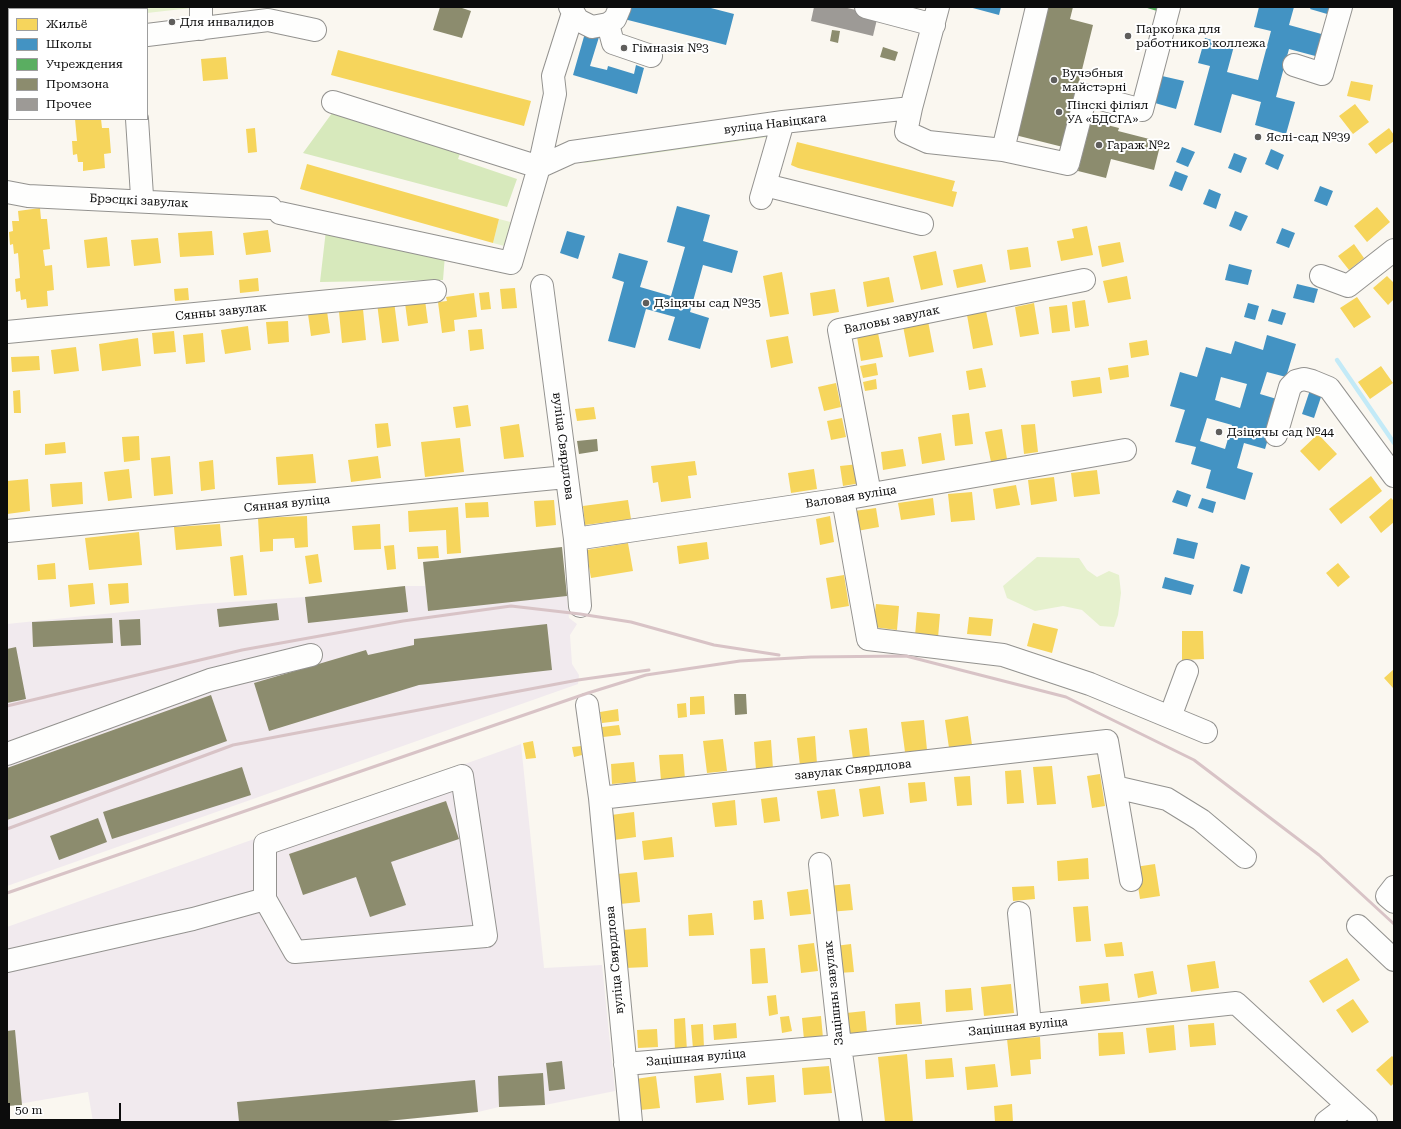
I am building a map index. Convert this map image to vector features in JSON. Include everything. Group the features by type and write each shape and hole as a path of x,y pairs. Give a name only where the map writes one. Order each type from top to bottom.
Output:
{"street":[{"path":"201,7 201,28"},
{"path":"866,7 936,16 906,132 928,142 1002,150 1068,164 1086,95 1142,110 1168,7"},
{"path":"1002,150 1037,7"},
{"path":"1294,65 1322,74 1341,7"},
{"path":"572,10 584,25 600,27 614,15"},
{"path":"333,102 539,167 555,94 553,76 572,10"},
{"path":"614,15 613,43 651,56"},
{"path":"148,35 268,20 315,30"},
{"name":"вуліца Навіцкага","path":"539,167 572,152 782,122 911,108"},
{"path":"137,120 142,196"},
{"path":"782,122 763,192 922,224"},
{"name":"Брэсцкі завулак","path":"7,192 28,196 275,211 511,263 539,167"},
{"path":"1321,276 1348,286 1394,250"},
{"name":"Валовы завулак","path":"870,494 839,330 1084,280"},
{"name":"вуліца Свярдлова","path":"542,286 575,539 580,606"},
{"name":"Сянны завулак","path":"7,332 436,291"},
{"path":"1276,435 1290,387 1296,380 1304,379 1329,388 1394,476"},
{"name":"Валовая вуліца","path":"575,539 843,499 1125,450"},
{"name":"Сянная вуліца","path":"7,531 566,477"},
{"path":"843,499 868,639 1003,655 1090,684 1206,732"},
{"path":"7,754 210,680 310,655"},
{"path":"1170,717 1187,671"},
{"name":"вуліца Свярдлова","path":"586,705 600,798 631,1122"},
{"name":"завулак Свярдлова","path":"600,798 1107,741 1115,787"},
{"path":"462,776 486,936 295,952 265,898 265,844 462,776"},
{"path":"1131,880 1115,787 1167,799 1200,820 1245,857"},
{"name":"Зацішны завулак","path":"820,864 840,1046 851,1122"},
{"path":"7,961 193,919 265,898"},
{"path":"1019,913 1030,1025"},
{"path":"1358,926 1394,960"},
{"name":"Зацішная вуліца","path":"625,1064 840,1046 1236,1003 1366,1122"},
{"path":"1326,1122 1347,1106"}],"shaded area":[{"path":"562,547 569,618 577,624 570,635 572,664 579,675 578,684 7,886 7,624 201,604 305,597 405,586 425,586 423,562"},
{"path":"521,744 544,968 602,965 615,1091 545,1105 499,1107 478,1112 377,1122 93,1122 88,1092 7,1106 7,927"}],"green space":[{"path":"191,7 148,13 148,8 85,8"},
{"path":"335,109 462,148 458,159 517,179 507,207 303,153"},
{"path":"767,133 768,137 585,163 578,160"},
{"path":"499,219 518,224 512,248 493,243"},
{"path":"326,230 445,255 443,280 320,282"},
{"path":"1037,557 1079,558 1087,570 1097,577 1109,571 1119,575 1121,593 1118,615 1114,627 1100,626 1082,610 1063,606 1035,611 1007,598 1003,586"}],"building: Жильё":[{"path":"338,50 531,101 524,126 331,75"},
{"path":"226,57 228,79 203,81 201,59"},
{"path":"1351,81 1373,85 1370,101 1347,96"},
{"path":"1355,104 1369,122 1353,134 1339,116"},
{"path":"75,120 101,120 102,128 109,128 111,153 104,154 105,168 83,171 83,162 78,162 77,154 73,155 72,141 77,141"},
{"path":"255,128 257,152 248,153 246,129"},
{"path":"1389,128 1394,135 1394,141 1376,154 1368,144"},
{"path":"797,142 955,181 952,191 957,192 953,207 798,168 791,165"},
{"path":"307,164 499,219 493,243 300,189"},
{"path":"1377,207 1390,222 1367,242 1354,226"},
{"path":"40,208 41,219 47,219 50,249 43,250 45,266 52,265 54,290 47,291 48,306 27,308 26,299 21,300 20,291 16,292 15,279 20,278 18,253 14,254 13,244 10,245 9,232 13,231 12,221 19,221 18,211"},
{"path":"1087,226 1093,255 1061,261 1057,241 1074,238 1072,229"},
{"path":"268,230 271,252 246,255 243,233"},
{"path":"212,231 214,255 180,257 178,233"},
{"path":"107,237 110,266 87,268 84,240"},
{"path":"158,238 161,263 134,266 131,240"},
{"path":"1120,242 1124,262 1102,267 1098,246"},
{"path":"1354,244 1364,258 1349,270 1338,256"},
{"path":"1028,247 1031,267 1010,270 1007,250"},
{"path":"936,251 943,285 921,290 913,256"},
{"path":"982,264 986,282 957,288 953,270"},
{"path":"782,272 789,314 770,317 763,276"},
{"path":"1127,276 1131,299 1108,303 1103,281"},
{"path":"1387,276 1394,283 1394,299 1388,305 1373,288"},
{"path":"889,277 894,302 867,307 863,282"},
{"path":"258,278 259,291 240,293 239,280"},
{"path":"188,288 189,300 175,301 174,289"},
{"path":"515,288 517,308 502,309 500,289"},
{"path":"835,289 839,312 813,316 810,293"},
{"path":"489,292 491,309 481,310 479,293"},
{"path":"474,293 477,317 454,320 455,331 442,333 438,302 447,301 446,297"},
{"path":"1357,297 1371,317 1354,328 1340,308"},
{"path":"425,300 428,323 408,326 405,303"},
{"path":"1085,300 1089,326 1075,328 1072,302"},
{"path":"394,301 399,341 382,343 377,303"},
{"path":"1034,303 1039,334 1020,337 1015,307"},
{"path":"1067,305 1070,331 1052,333 1049,307"},
{"path":"363,309 366,340 342,343 339,312"},
{"path":"327,311 330,333 311,336 308,314"},
{"path":"986,311 993,345 973,349 967,315"},
{"path":"288,321 289,342 268,344 266,322"},
{"path":"928,321 934,352 909,357 903,326"},
{"path":"248,326 251,350 225,354 221,330"},
{"path":"482,329 484,349 470,351 468,330"},
{"path":"174,331 176,352 154,354 152,333"},
{"path":"203,333 205,362 186,364 183,335"},
{"path":"878,333 883,357 861,361 857,337"},
{"path":"788,336 793,363 771,368 766,340"},
{"path":"138,338 141,366 102,371 99,344"},
{"path":"1147,340 1149,355 1131,358 1129,343"},
{"path":"76,347 79,371 54,374 51,350"},
{"path":"39,356 40,370 12,372 11,357"},
{"path":"876,363 878,375 863,378 860,366"},
{"path":"1128,365 1129,377 1110,380 1108,368"},
{"path":"1381,366 1393,383 1370,399 1358,382"},
{"path":"982,368 986,387 969,390 966,371"},
{"path":"1100,377 1102,393 1073,397 1071,381"},
{"path":"876,379 877,389 865,391 863,382"},
{"path":"836,383 841,407 824,411 818,387"},
{"path":"20,390 21,413 14,413 13,391"},
{"path":"468,405 471,426 456,428 453,407"},
{"path":"594,407 596,419 577,421 575,409"},
{"path":"969,413 973,444 955,446 952,415"},
{"path":"842,418 846,437 831,440 827,421"},
{"path":"388,423 391,446 377,448 375,424"},
{"path":"519,424 524,457 504,459 500,427"},
{"path":"1035,424 1038,452 1024,454 1021,425"},
{"path":"1002,429 1007,459 991,462 985,432"},
{"path":"941,433 945,460 922,464 918,437"},
{"path":"1318,434 1337,454 1319,471 1300,451"},
{"path":"139,436 140,460 124,462 122,437"},
{"path":"460,438 464,472 425,477 421,442"},
{"path":"65,442 66,453 45,455 45,444"},
{"path":"903,449 906,466 883,470 881,452"},
{"path":"313,454 316,483 278,485 276,457"},
{"path":"170,456 173,494 154,496 151,458"},
{"path":"378,456 381,478 351,482 348,460"},
{"path":"213,460 215,489 201,491 199,462"},
{"path":"695,461 697,475 688,476 691,498 661,502 658,482 653,483 651,466"},
{"path":"859,464 861,483 843,486 840,466"},
{"path":"129,469 132,498 108,501 104,472"},
{"path":"814,469 817,489 791,493 788,473"},
{"path":"1097,470 1100,494 1074,497 1071,473"},
{"path":"1371,476 1382,491 1341,524 1329,509"},
{"path":"1054,477 1057,501 1031,505 1028,480"},
{"path":"28,479 30,511 7,514 7,481"},
{"path":"82,482 83,504 52,507 50,484"},
{"path":"1016,485 1020,505 996,509 993,489"},
{"path":"972,492 975,520 951,522 948,494"},
{"path":"933,498 935,515 901,520 898,503"},
{"path":"1391,498 1394,501 1394,522 1381,533 1369,517"},
{"path":"554,500 556,525 536,527 534,501"},
{"path":"628,500 631,519 585,525 583,506"},
{"path":"488,502 489,517 466,518 465,503"},
{"path":"458,507 461,553 447,554 446,530 409,532 408,511"},
{"path":"876,508 879,527 857,531 854,511"},
{"path":"307,516 308,547 295,548 294,538 273,539 273,551 260,552 258,518"},
{"path":"830,516 834,542 820,545 816,519"},
{"path":"220,524 222,546 176,550 174,527"},
{"path":"380,524 381,549 354,550 352,526"},
{"path":"139,532 142,565 89,570 85,538"},
{"path":"707,542 709,559 679,564 677,546"},
{"path":"628,543 633,571 591,578 586,550"},
{"path":"394,545 396,569 387,570 384,546"},
{"path":"438,546 439,558 418,559 417,547"},
{"path":"318,554 322,582 309,584 305,556"},
{"path":"243,555 247,595 234,596 230,557"},
{"path":"55,563 56,579 38,580 37,565"},
{"path":"1338,563 1350,577 1338,587 1326,573"},
{"path":"844,575 849,606 831,609 826,578"},
{"path":"93,583 95,604 70,607 68,585"},
{"path":"128,583 129,603 110,605 108,584"},
{"path":"876,604 899,606 897,630 873,627"},
{"path":"917,612 940,614 938,638 915,636"},
{"path":"969,617 993,619 991,636 967,634"},
{"path":"1033,623 1058,629 1052,653 1027,646"},
{"path":"1182,631 1203,631 1204,659 1182,660"},
{"path":"1394,669 1394,687 1393,688 1384,678"},
{"path":"704,696 705,714 690,715 690,697"},
{"path":"686,703 687,717 678,718 677,704"},
{"path":"618,709 619,721 602,723 600,712"},
{"path":"968,716 972,745 949,748 945,720"},
{"path":"924,720 927,750 905,752 901,722"},
{"path":"619,725 621,735 603,737 602,727"},
{"path":"867,728 870,757 853,759 849,730"},
{"path":"815,736 817,764 800,766 797,738"},
{"path":"723,739 727,771 707,773 703,741"},
{"path":"771,740 773,769 756,770 754,742"},
{"path":"533,741 536,758 526,759 523,743"},
{"path":"581,746 582,755 574,757 572,747"},
{"path":"683,754 685,779 661,781 659,755"},
{"path":"634,762 636,782 612,784 611,764"},
{"path":"1052,766 1056,804 1037,805 1033,767"},
{"path":"1021,770 1024,803 1007,804 1005,771"},
{"path":"1100,774 1105,806 1092,808 1087,776"},
{"path":"970,776 972,805 957,806 954,777"},
{"path":"925,782 927,801 910,803 908,783"},
{"path":"880,786 884,814 863,817 859,789"},
{"path":"835,789 839,816 821,819 817,791"},
{"path":"777,797 780,821 764,823 761,799"},
{"path":"735,800 737,825 715,827 712,803"},
{"path":"634,812 636,837 614,840 611,815"},
{"path":"672,837 674,857 644,860 642,841"},
{"path":"1088,858 1089,879 1058,881 1057,861"},
{"path":"1155,864 1160,896 1140,899 1135,867"},
{"path":"637,872 640,902 620,904 617,874"},
{"path":"850,884 853,910 829,912 827,886"},
{"path":"1034,886 1035,899 1013,901 1012,887"},
{"path":"808,889 811,914 790,916 787,892"},
{"path":"762,900 764,919 754,920 753,901"},
{"path":"1088,906 1091,941 1076,942 1073,907"},
{"path":"712,913 714,935 689,936 688,915"},
{"path":"646,928 648,967 625,968 622,930"},
{"path":"1122,942 1124,956 1106,957 1104,944"},
{"path":"814,943 818,971 801,973 798,945"},
{"path":"851,944 854,972 838,973 835,946"},
{"path":"765,948 768,983 752,984 750,949"},
{"path":"1347,958 1360,980 1323,1003 1309,981"},
{"path":"1215,961 1219,988 1191,992 1187,965"},
{"path":"1153,971 1157,994 1138,998 1134,974"},
{"path":"1108,983 1110,1001 1081,1004 1079,986"},
{"path":"1011,984 1014,1013 984,1016 981,987"},
{"path":"971,988 973,1010 946,1012 945,990"},
{"path":"776,995 778,1014 769,1016 767,996"},
{"path":"1353,999 1369,1022 1352,1033 1336,1010"},
{"path":"920,1002 922,1024 896,1025 895,1004"},
{"path":"865,1011 867,1033 848,1034 846,1013"},
{"path":"789,1016 792,1031 782,1033 780,1017"},
{"path":"821,1016 823,1038 804,1040 802,1018"},
{"path":"685,1018 687,1051 675,1052 674,1019"},
{"path":"736,1023 737,1038 714,1040 713,1025"},
{"path":"1214,1023 1216,1045 1190,1047 1188,1025"},
{"path":"703,1024 704,1048 693,1049 691,1025"},
{"path":"1174,1025 1176,1050 1149,1053 1146,1028"},
{"path":"657,1029 658,1047 638,1048 637,1030"},
{"path":"1123,1032 1125,1054 1099,1056 1098,1033"},
{"path":"1040,1037 1041,1059 1030,1060 1031,1074 1011,1076 1007,1039"},
{"path":"907,1054 913,1122 885,1122 878,1057"},
{"path":"1392,1056 1394,1058 1394,1083 1391,1086 1376,1070"},
{"path":"952,1058 954,1077 926,1079 925,1060"},
{"path":"995,1064 998,1087 967,1090 965,1067"},
{"path":"829,1066 832,1093 804,1095 802,1068"},
{"path":"721,1073 724,1100 696,1103 694,1076"},
{"path":"774,1075 776,1102 748,1105 746,1077"},
{"path":"656,1076 660,1108 640,1110 636,1079"},
{"path":"1012,1104 1013,1122 995,1122 994,1106"}],"building: Школы":[{"path":"627,7 707,7 734,14 726,45 624,19"},
{"path":"969,7 1001,7 999,15"},
{"path":"1259,7 1294,7 1289,25 1325,35 1319,57 1289,49 1276,97 1295,102 1286,134 1255,125 1261,102 1232,94 1221,133 1194,125 1210,66 1198,63 1205,38 1234,46 1227,72 1258,80 1271,31 1254,27"},
{"path":"1311,7 1336,7 1334,16 1310,9"},
{"path":"585,33 599,37 590,66 607,70 608,66 634,74 636,65 644,68 637,94 573,75"},
{"path":"1162,76 1184,81 1176,109 1155,103"},
{"path":"1182,147 1195,152 1188,167 1176,162"},
{"path":"1271,149 1284,155 1278,170 1265,164"},
{"path":"1234,153 1247,158 1241,173 1228,168"},
{"path":"1175,171 1188,176 1182,191 1169,186"},
{"path":"1320,186 1333,191 1327,206 1314,201"},
{"path":"1209,189 1221,194 1216,209 1203,204"},
{"path":"677,206 710,215 703,241 738,251 732,273 703,265 690,312 709,318 700,349 668,340 675,317 646,309 635,348 608,341 624,282 612,278 619,253 648,261 640,287 671,296 685,247 667,242"},
{"path":"1235,211 1248,216 1241,231 1229,226"},
{"path":"1282,228 1295,233 1289,248 1276,243"},
{"path":"567,231 585,236 578,259 560,253"},
{"path":"1229,264 1252,270 1248,285 1225,280"},
{"path":"1297,284 1318,289 1314,303 1293,298"},
{"path":"1248,303 1259,306 1255,320 1244,317"},
{"path":"1272,309 1286,313 1282,325 1268,321"},
{"path":"1267,335 1296,344 1286,377 1267,372 1260,394 1280,400 1265,449 1244,443 1237,468 1253,473 1245,500 1206,488 1211,470 1191,464 1196,447 1175,442 1185,410 1170,406 1180,372 1197,377 1206,347 1231,354 1235,341 1263,350","holes":["1221,377 1247,384 1240,408 1215,400","1207,418 1232,425 1225,449 1200,441"]},
{"path":"1310,390 1322,394 1314,418 1302,414"},
{"path":"1177,490 1191,495 1187,507 1172,502"},
{"path":"1202,498 1216,502 1213,513 1198,508"},
{"path":"1177,538 1198,543 1194,559 1173,554"},
{"path":"1241,564 1250,567 1242,594 1233,591"},
{"path":"1165,577 1194,585 1191,595 1162,588"}],"building: Учреждения":[{"path":"1144,7 1158,7 1157,11"}],"building: Промзона":[{"path":"440,7 459,7 471,11 462,38 433,30"},
{"name":"Вучэбныя майстэрні","path":"1047,7 1073,7 1070,19 1093,25 1063,147 1015,135"},
{"path":"832,30 840,31 838,43 830,41"},
{"path":"883,47 898,52 895,61 880,57"},
{"path":"1091,121 1119,128 1118,131 1161,142 1154,170 1111,159 1106,178 1078,171"},
{"path":"597,439 598,451 579,454 577,441"},
{"path":"562,547 567,596 428,611 423,562"},
{"path":"405,586 408,612 308,623 305,597"},
{"path":"277,603 279,620 219,627 217,609"},
{"path":"112,618 113,643 33,647 32,622"},
{"path":"140,619 141,645 121,646 119,620"},
{"path":"547,624 552,670 419,685 269,731 254,683 366,650 368,655 414,645 414,639"},
{"path":"16,647 26,699 7,703 7,649"},
{"path":"734,694 746,694 747,714 735,715"},
{"path":"211,695 227,741 7,820 7,768"},
{"path":"242,767 251,795 112,839 103,812"},
{"path":"446,801 459,839 391,862 406,905 370,917 356,877 303,895 289,854"},
{"path":"98,818 107,842 59,860 50,836"},
{"path":"15,1030 22,1105 7,1106 7,1031"},
{"path":"562,1061 565,1089 549,1091 546,1063"},
{"path":"543,1073 545,1105 499,1107 498,1076"},
{"path":"475,1080 478,1112 377,1122 239,1122 237,1102"}],"building: Прочее":[{"path":"814,7 843,7 878,15 873,36 811,21"}],"waterway":[{"path":"1337,360 1394,443"}],"railway":[{"path":"7,706 242,650 403,621 511,606 631,622 714,645 779,655"},
{"path":"7,893 588,693 646,675 740,661 811,657 906,656 1066,697 1194,760 1319,855 1394,924"},
{"path":"7,829 233,745 578,680 649,670"}],"place":[{"name":"Для инвалидов","path":"172,22"},
{"name":"Парковка для работников коллежа","path":"1128,36"},
{"name":"Гімназія №3","path":"624,48"},
{"name":"Вучэбныя майстэрні","path":"1054,80"},
{"name":"Пінскі філіял УА «БДСГА»","path":"1059,112"},
{"name":"Яслі-сад №39","path":"1258,137"},
{"name":"Гараж №2","path":"1099,145"},
{"name":"Дзіцячы сад №35","path":"646,303"},
{"name":"Дзіцячы сад №44","path":"1219,432"}]}
